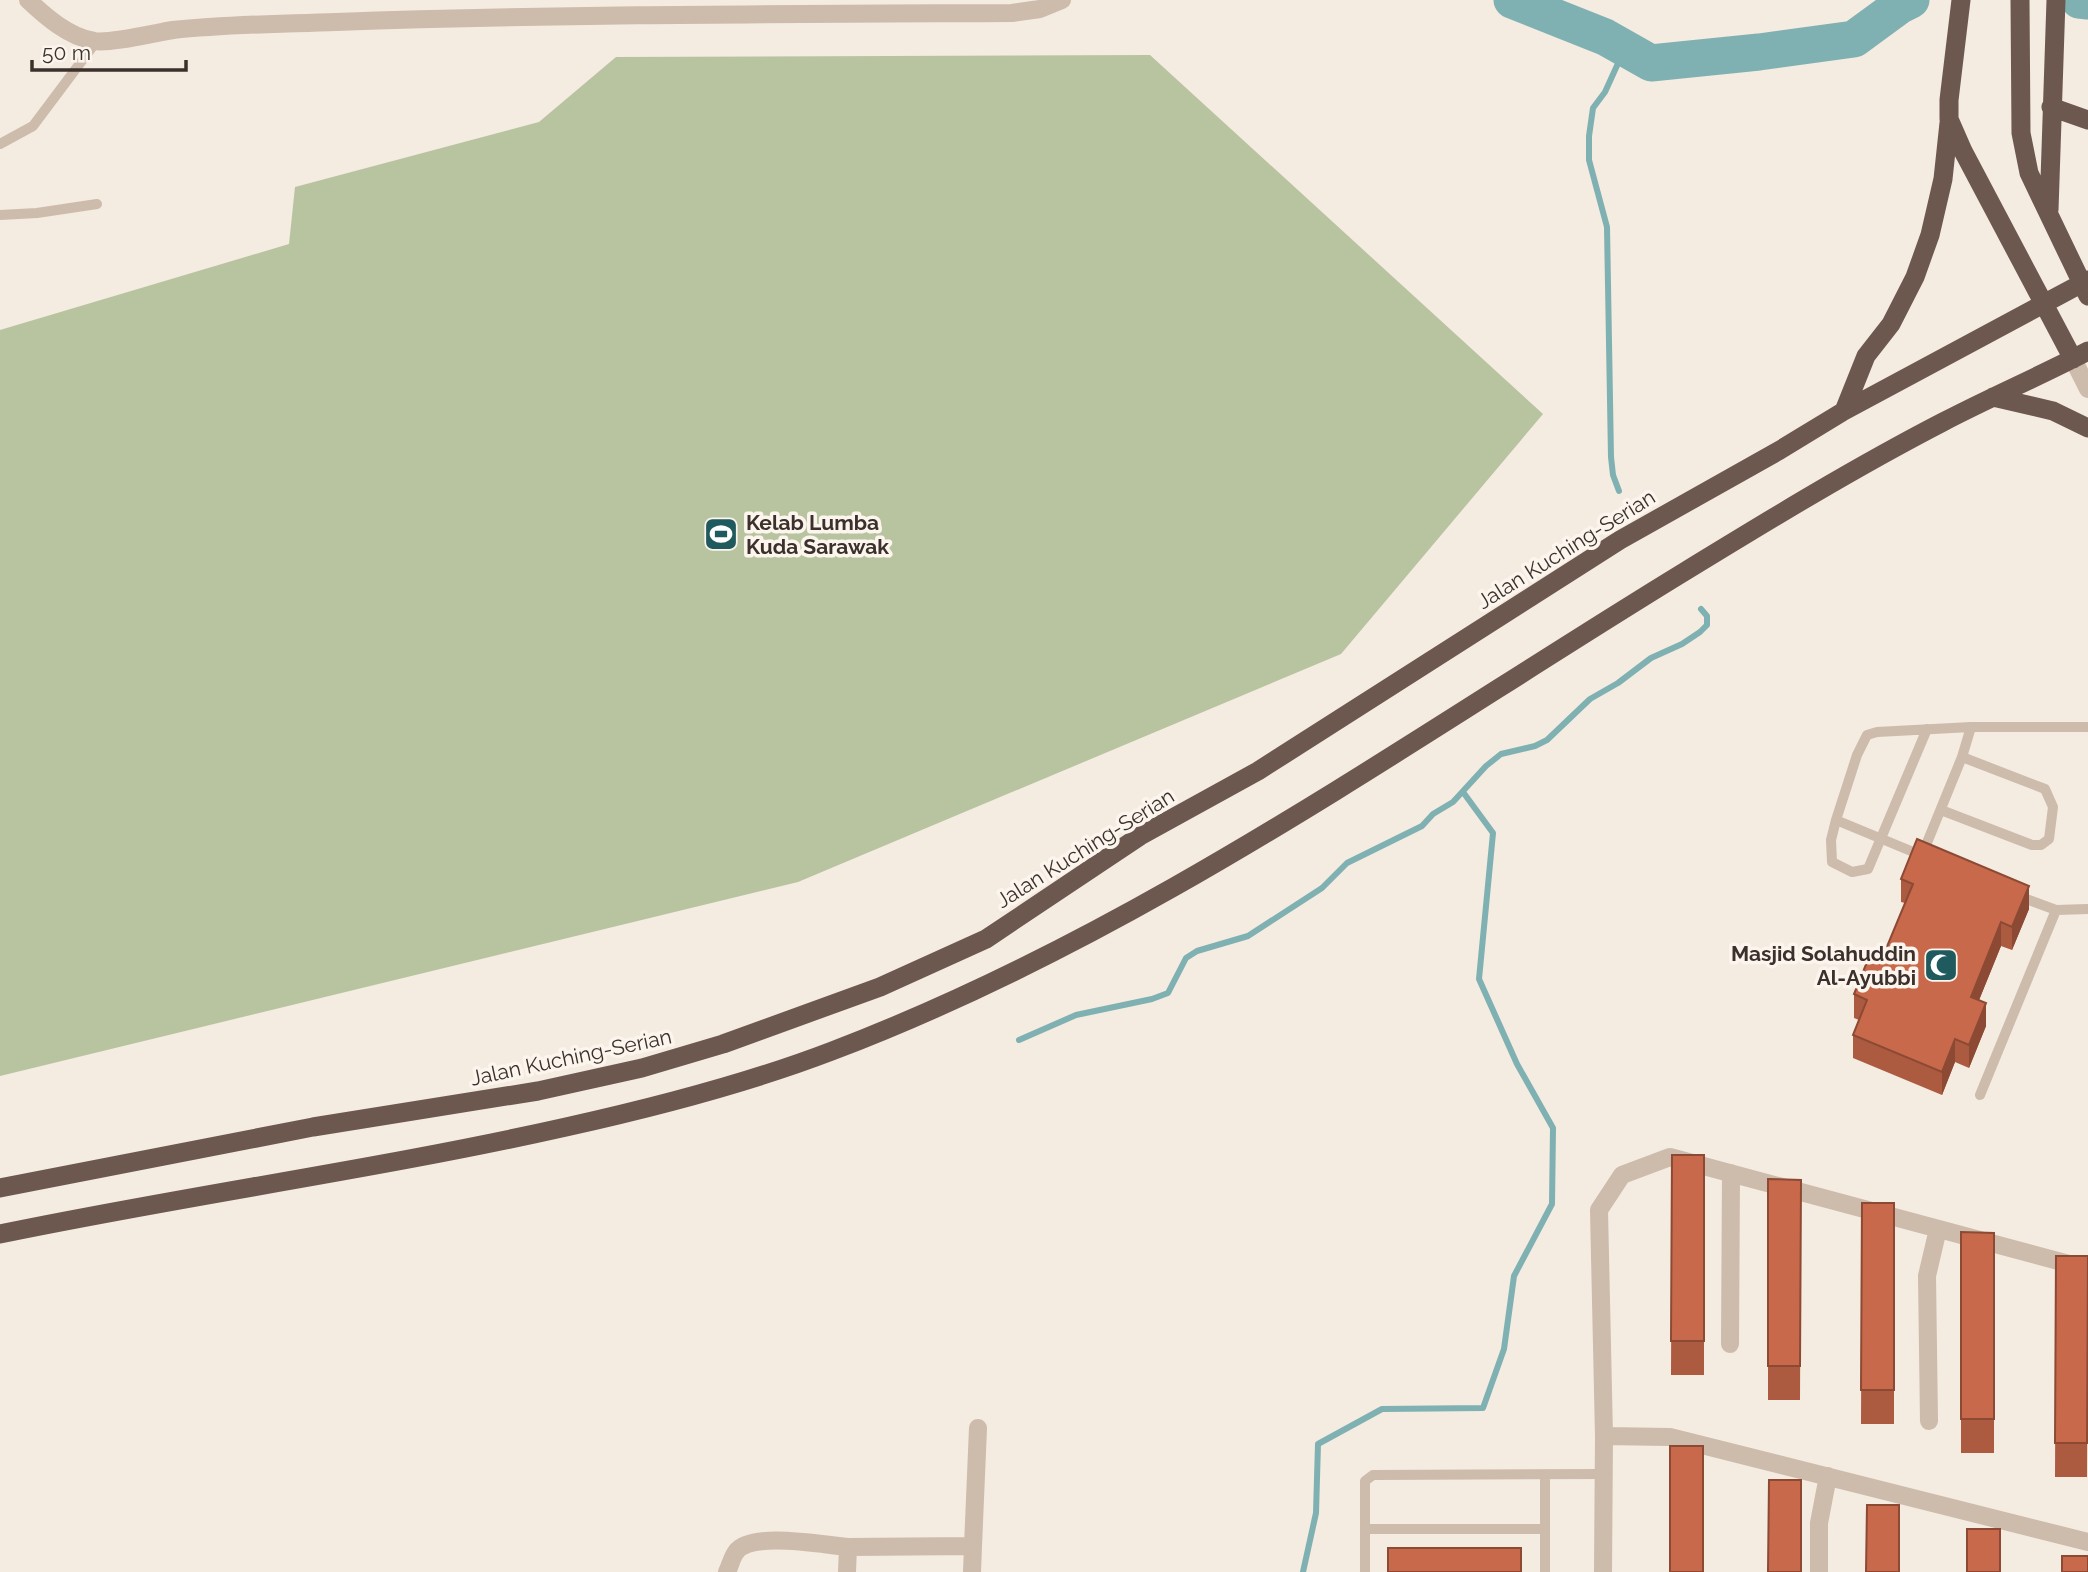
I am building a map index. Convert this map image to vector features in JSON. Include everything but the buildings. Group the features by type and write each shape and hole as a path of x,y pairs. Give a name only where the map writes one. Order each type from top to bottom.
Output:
{"highway":[{"path":"1844,411 1866,356 1891,324 1930,235 1943,179 1956,28 1961,0"},
{"path":"2020,0 2021,133 2029,173 2049,218 2086,287"},
{"path":"2049,218 2056,0"},
{"path":"2051,107 2088,120"},
{"path":"0,1234 79,1217 504,1141 634,1111 758,1077 927,1013 1038,961 1140,907 1359,776 1720,550 1876,457 2080,355 2043,304 1963,151 1950,119"},
{"name":"Jalan Kuching-Serian","path":"0,1188 313,1127 538,1091 642,1068 723,1044 880,987 986,939 1140,836 1258,771 1620,540 1844,411 2043,304 2086,287"},
{"path":"1993,397 2053,411 2088,428"}],"street":[{"path":"28,0 55,23 96,42 209,27 559,15 1012,13 1040,9 1062,0"},
{"path":"2080,355 2088,389"},
{"path":"1603,1572 1604,1436 1599,1210 1622,1175 1670,1157 2088,1269"},
{"path":"1730,1344 1731,1173"},
{"path":"1929,1421 1927,1276 1938,1229"},
{"path":"972,1572 978,1428"},
{"path":"1604,1436 1670,1437 2088,1542"},
{"path":"1819,1572 1819,1523 1828,1476"},
{"path":"727,1572 736,1551 748,1543 765,1540 848,1547 973,1546"},
{"path":"847,1572 848,1547"}],"lane":[{"path":"0,144 33,127 96,42"},
{"path":"0,215 37,214 97,204"},
{"path":"1922,855 1962,757 1971,727"},
{"path":"1927,729 1883,839 1868,869 1852,872 1832,862 1831,840 1836,820 1857,755 1867,736 1877,732 1927,729 1971,727 2088,727"},
{"path":"1941,810 2032,845 2041,845 2049,839 2053,807 2045,789 1962,757"},
{"path":"1836,820 1933,860"},
{"path":"2004,890 2056,910 2088,909"},
{"path":"1980,1095 2056,910"},
{"path":"1365,1572 1365,1481 1373,1475 1603,1474"},
{"path":"1545,1475 1545,1572"},
{"path":"1365,1530 1545,1530"}],"green space":[{"name":"Kelab Lumba Kuda Sarawak","path":"1150,55 1543,414 1341,654 798,882 0,1076 0,330 289,244 295,187 539,122 616,57"}],"waterway":[{"path":"1512,0 1605,37 1651,63 1854,39 1911,0"},
{"path":"2079,0 2088,1"},
{"path":"1619,491 1613,475 1611,457 1607,227 1589,160 1589,136 1593,108 1605,92 1625,48"},
{"path":"1019,1040 1076,1015 1152,999 1168,993 1186,958 1197,951 1248,936 1322,888 1347,863 1422,826 1433,814 1453,802 1486,766 1501,754 1535,746 1547,740 1590,699 1618,683 1651,658 1682,644 1700,632 1707,625 1707,616 1701,609"},
{"path":"1303,1572 1316,1513 1318,1444 1382,1409 1483,1408 1504,1349 1514,1276 1552,1204 1553,1128 1517,1064 1479,979 1493,833 1463,792"}],"place":[{"name":"Kelab Lumba Kuda Sarawak","path":"721,534"},
{"name":"Masjid Solahuddin Al-Ayubbi","path":"1941,965"}]}
